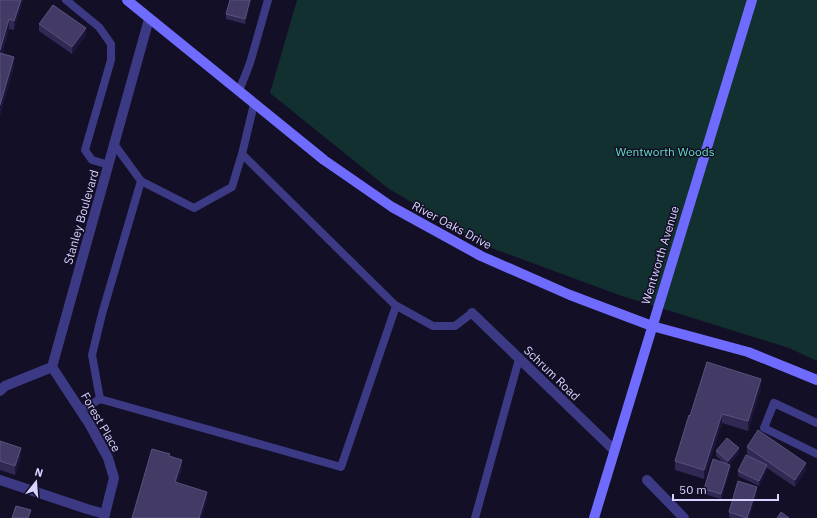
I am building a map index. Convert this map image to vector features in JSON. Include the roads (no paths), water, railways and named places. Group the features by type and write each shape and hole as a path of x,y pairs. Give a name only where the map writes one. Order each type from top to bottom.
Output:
{"main road":[{"name":"River Oaks Drive","path":"127,0 324,160 392,207 481,256 570,295 652,326 748,352 817,380"},
{"name":"Wentworth Avenue","path":"594,518 752,0"}],"street":[{"name":"Stanley Boulevard","path":"52,367 149,19"},
{"name":"Schrum Road","path":"472,314 614,450"},
{"path":"0,391 5,386 52,367"},
{"name":"Forest Place","path":"52,367 90,425 108,458 114,478 105,516"},
{"path":"0,480 105,516"},
{"path":"647,480 684,518"}],"lane":[{"path":"66,0 99,28 111,44 111,60 85,150 92,160 109,165"},
{"path":"239,91 250,63 268,0"},
{"path":"114,144 141,181 194,208 232,187 242,154 254,104"},
{"path":"242,154 395,305 433,326 455,326 472,314"},
{"path":"100,400 92,355 102,314 141,181"},
{"path":"80,410 100,400 341,467 396,306 395,305"},
{"path":"474,518 519,358"},
{"path":"817,423 774,403 764,428 817,454"}],"park label":[{"name":"Wentworth Woods","path":"665,151"}]}
